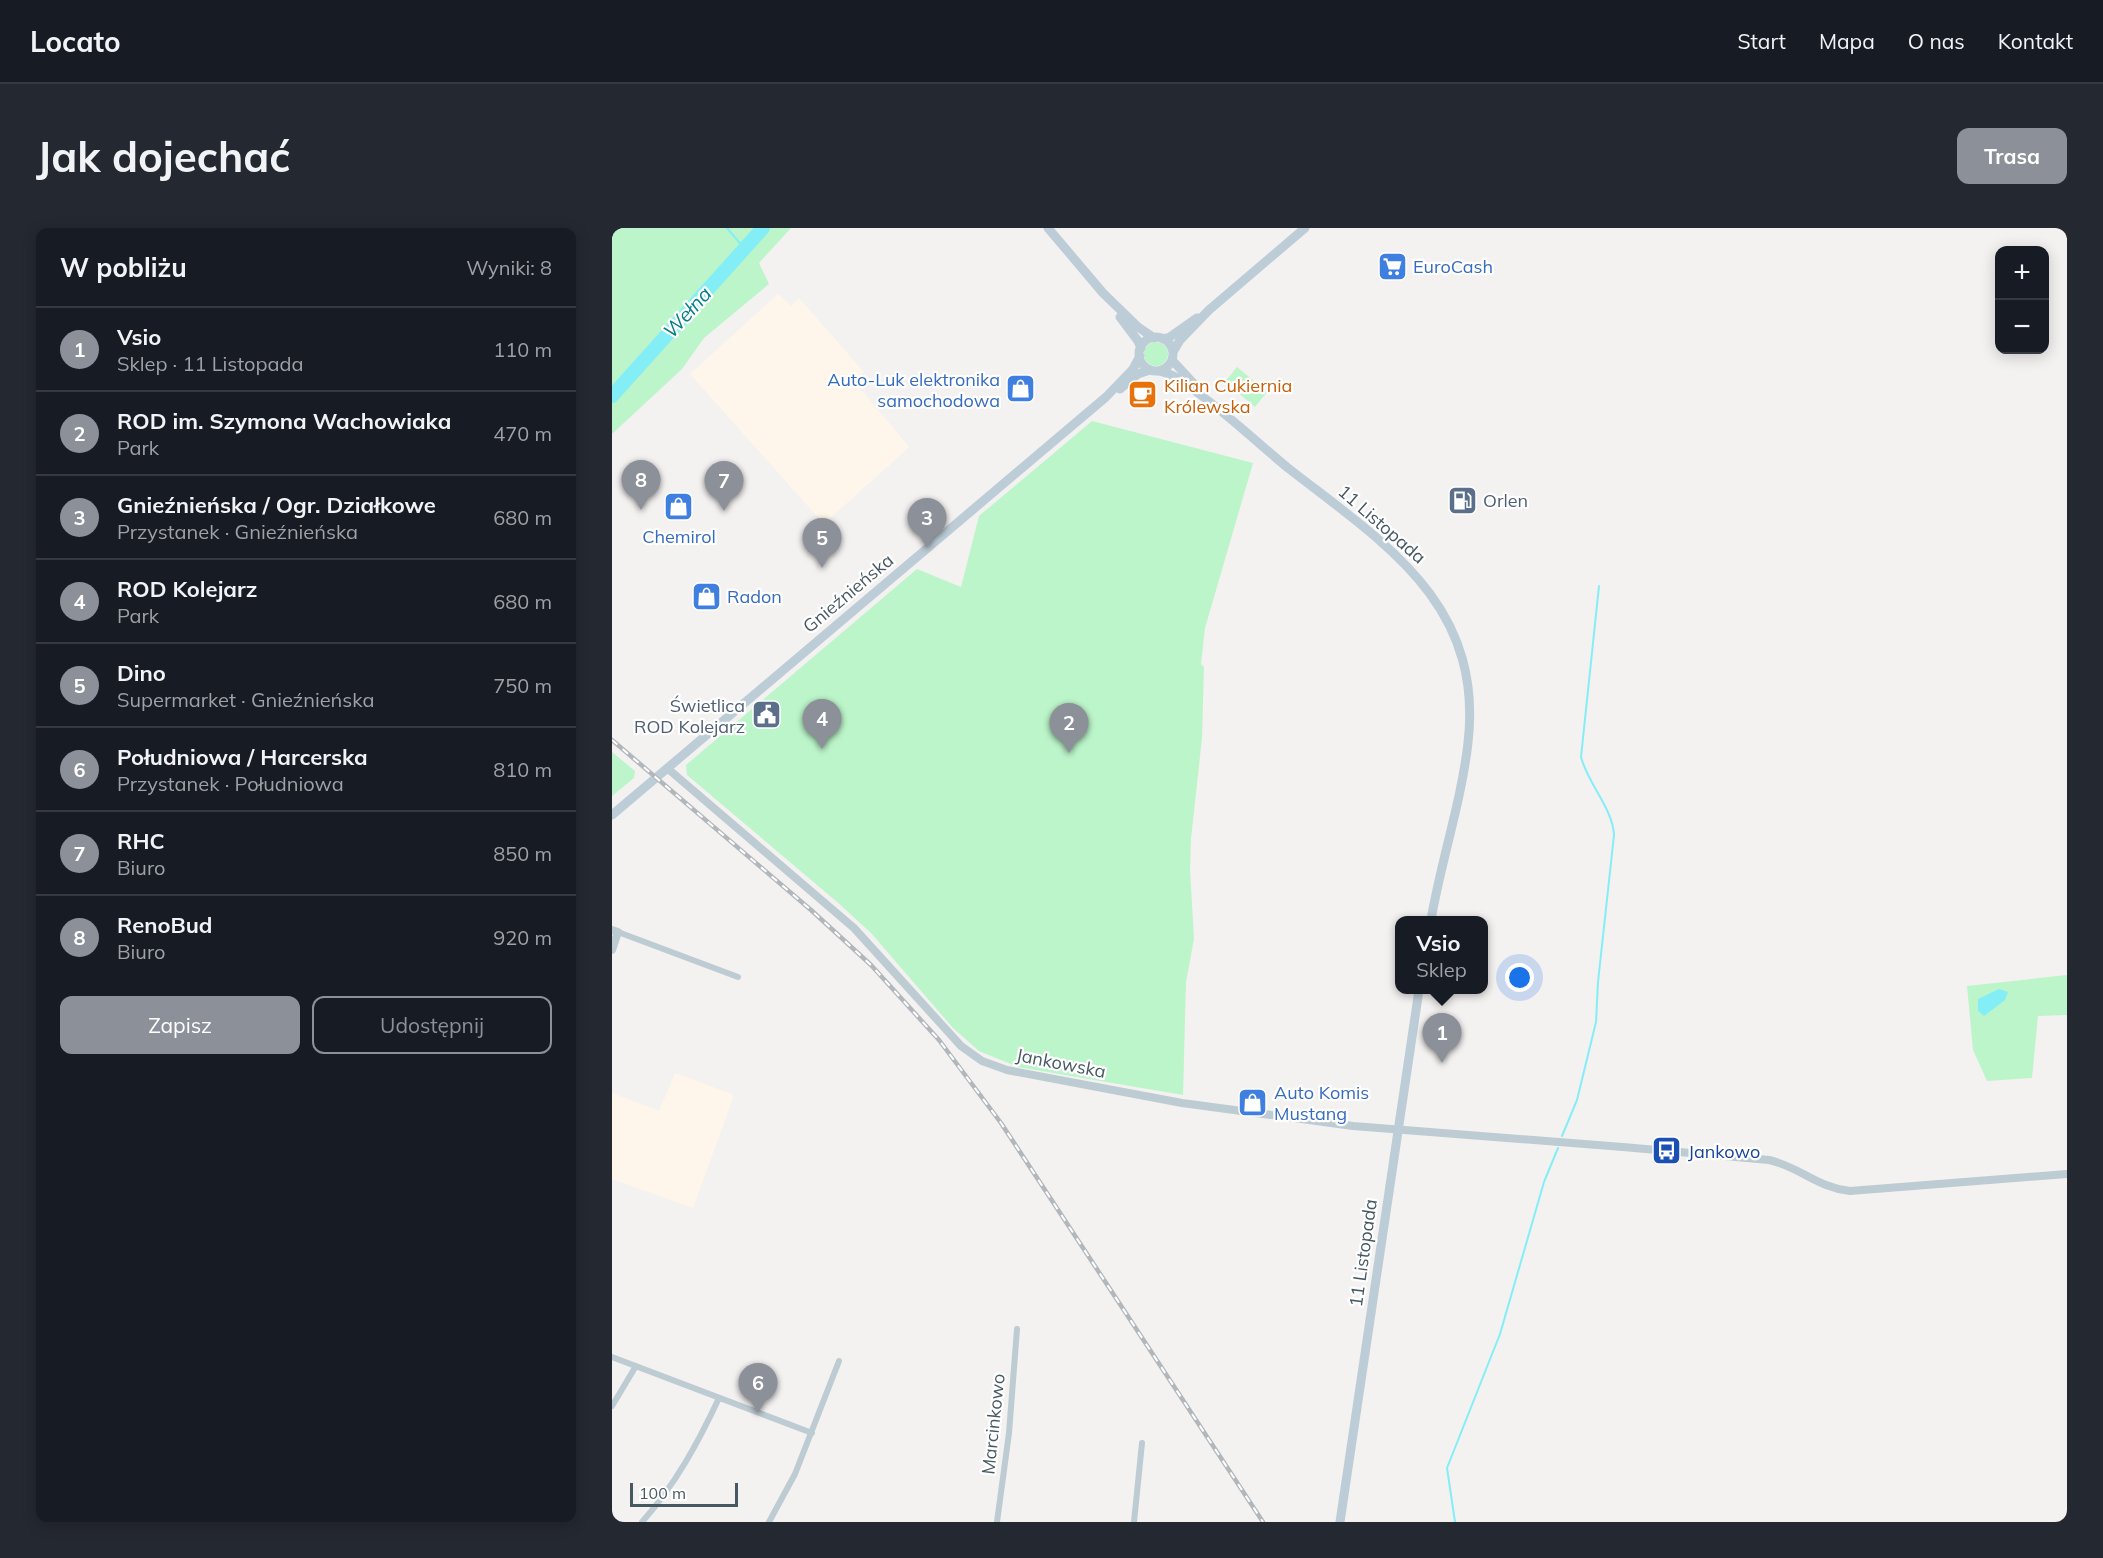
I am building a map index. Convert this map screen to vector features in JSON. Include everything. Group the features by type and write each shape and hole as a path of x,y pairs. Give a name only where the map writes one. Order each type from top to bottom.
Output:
{"main road":[{"path":"1048,228 1134,334 1143,364 1154,370 1167,367 1180,340 1209,310 1305,228"},
{"path":"1103,293 1138,327 1169,344 1172,356"},
{"path":"1140,352 1146,341 1170,337 1209,310"},
{"name":"Gnieźnieńska","path":"612,814 1106,397 1133,369 1140,352"},
{"name":"11 Listopada","path":"1172,356 1214,405"},
{"name":"Gnieźnieńska","path":"1106,397 1143,372 1154,370"},
{"name":"11 Listopada","path":"1154,370 1176,377 1214,405 1398,555 1429,590 1443,612 1462,660 1467,685 1469,730 1463,773 1432,916"},
{"name":"11 Listopada","path":"1340,1522 1418,994"}],"street":[{"name":"Jankowska","path":"667,768 840,915 970,1054 982,1061 1021,1074 1182,1103 1353,1126 1769,1161 1785,1165 1830,1188 1850,1191 2067,1174"},
{"path":"612,950 615,931 738,976"},
{"name":"Marcinkowo","path":"997,1522 1009,1433 1017,1329"},
{"path":"612,1357 812,1433"},
{"path":"769,1522 795,1474 839,1361"},
{"path":"612,1406 636,1366"},
{"path":"642,1522 675,1480 691,1455 719,1398"},
{"path":"1134,1522 1142,1443"}],"shaded area":[{"path":"778,294 791,306 799,298 864,372 855,382 909,447 824,524 690,374"},
{"path":"675,1073 734,1095 693,1208 612,1179 612,1093 659,1111"}],"green space":[{"path":"612,228 791,228 759,263 769,284 704,338 682,369 612,434"},
{"path":"1156,342 1165,345 1168,354 1165,363 1156,366 1147,363 1144,354 1147,345"},
{"path":"1237,367 1267,392 1255,407 1225,382"},
{"path":"1092,421 1253,463 1205,628 1201,664 1204,667 1202,738 1190,869 1194,939 1186,982 1183,1095 1018,1067 979,1051 953,1028 871,933 687,775 686,765 917,569 961,587 979,516"},
{"path":"612,752 635,771 634,778 612,796"},
{"path":"2067,975 2067,1015 2038,1016 2032,1078 1987,1081 1973,1050 1967,986"}],"water":[{"path":"1999,989 2008,992 2005,1000 1984,1016 1978,1011 1978,999"}],"waterway":[{"path":"727,228 745,249"},
{"name":"Wełna","path":"612,396 763,228"},
{"path":"1562,1136 1577,1100 1596,1022 1598,982 1614,835 1613,825 1605,806 1581,757 1599,586"},
{"path":"1455,1522 1447,1468 1500,1334 1544,1182 1558,1148"}],"railway":[{"path":"612,740 811,910 871,965 939,1040 1001,1123 1263,1522"}],"place":[{"name":"EuroCash","path":"1392,266"},
{"name":"Auto-Luk elektronika samochodowa","path":"1021,389"},
{"name":"Kilian Cukiernia Królewska","path":"1143,395"},
{"name":"Orlen","path":"1462,500"},
{"name":"Chemirol","path":"679,507"},
{"name":"RenoBud","path":"641,510"},
{"name":"RHC","path":"724,511"},
{"name":"Gnieźnieńska / Ogr. Działkowe","path":"927,548"},
{"name":"Dino","path":"822,568"},
{"name":"Radon","path":"706,596"},
{"name":"Świetlica ROD Kolejarz","path":"766,715"},
{"name":"ROD Kolejarz","path":"822,749"},
{"name":"ROD im. Szymona Wachowiaka","path":"1069,753"},
{"name":"Vsio","path":"1442,1063"},
{"name":"Auto Komis Mustang","path":"1253,1102"},
{"name":"Jankowo","path":"1667,1151"},
{"name":"Południowa / Harcerska","path":"758,1413"}]}
